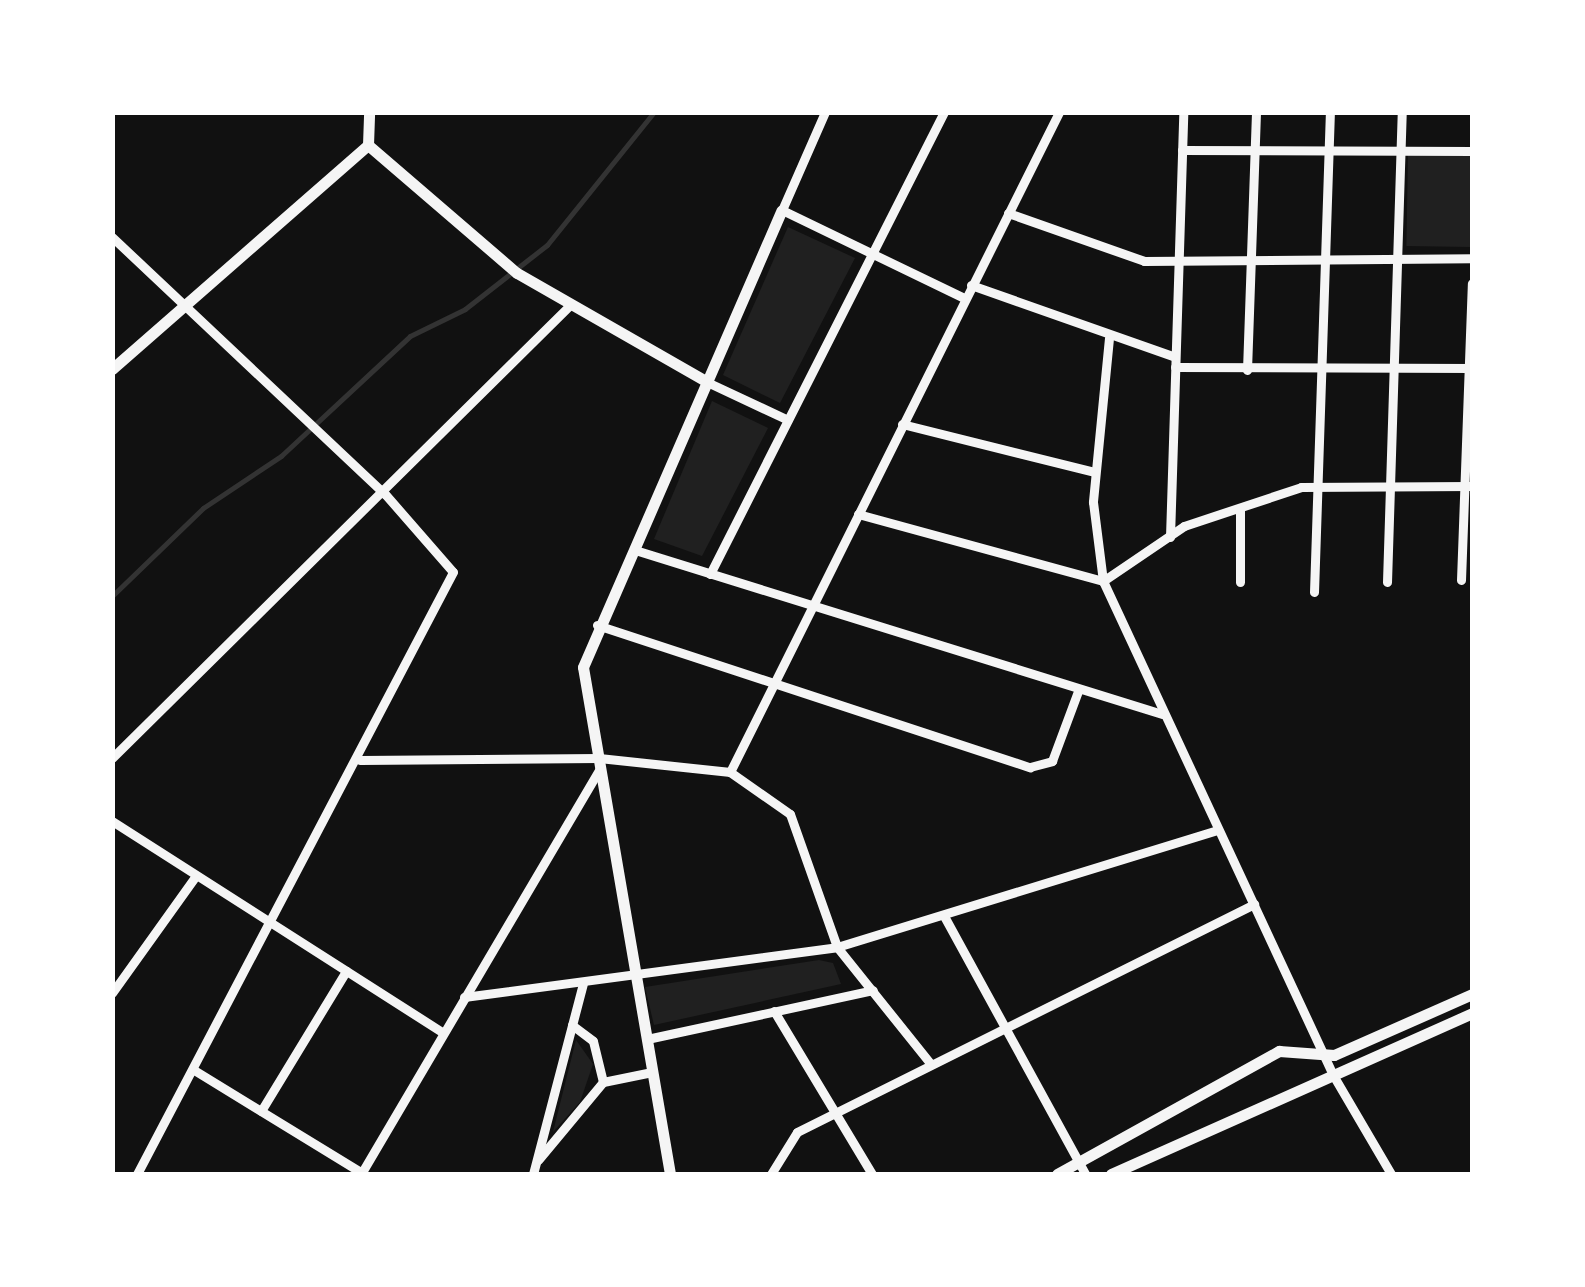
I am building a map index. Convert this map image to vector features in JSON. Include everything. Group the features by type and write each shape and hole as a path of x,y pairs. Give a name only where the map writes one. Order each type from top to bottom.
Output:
{"street":[{"path":"112,369 368,145 370,112"},
{"path":"670,1174 583,681 597,625 635,550 825,112"},
{"path":"710,574 944,112"},
{"path":"730,772 1059,112"},
{"path":"1170,537 1183,112"},
{"path":"1248,370 1256,112"},
{"path":"1314,592 1330,112"},
{"path":"1386,582 1402,112"},
{"path":"368,145 517,273 707,382 788,420"},
{"path":"1182,150 1472,151"},
{"path":"782,210 964,298"},
{"path":"1008,214 1112,254 1176,262 1472,258"},
{"path":"112,237 385,494 447,557 452,582 136,1174"},
{"path":"1460,580 1468,486 1472,283"},
{"path":"971,285 1175,362 1248,370 1470,368"},
{"path":"112,758 385,494 570,306"},
{"path":"1109,338 1094,472 1103,582 1333,1075 1392,1174"},
{"path":"902,424 1094,472"},
{"path":"858,514 1103,582 1170,537 1240,508 1316,485 1468,486"},
{"path":"1240,508 1240,582"},
{"path":"635,550 1162,714"},
{"path":"597,625 1030,767 1052,762 1078,691"},
{"path":"360,760 600,763 730,772 790,814 837,947 930,1062"},
{"path":"194,1070 362,1174 600,763"},
{"path":"112,835 116,823 443,1033"},
{"path":"464,997 636,977 837,947 1217,830"},
{"path":"112,994 195,877"},
{"path":"770,1174 792,1136 1002,1024 1254,904"},
{"path":"944,916 1082,1168"},
{"path":"260,1111 346,972"},
{"path":"533,1174 583,984"},
{"path":"647,1038 872,990"},
{"path":"1057,1174 1082,1168 1279,1051 1326,1057 1472,994"},
{"path":"1111,1174 1466,1016 1452,1004"},
{"path":"774,1011 872,1174"},
{"path":"572,1025 593,1042 602,1082"},
{"path":"536,1162 602,1082 652,1072"},
{"path":"1145,1128 1158,1152"}],"shaded area":[{"path":"1408,155 1472,156 1470,247 1406,246"},
{"path":"788,227 855,258 780,403 723,375"},
{"path":"712,401 768,428 702,556 654,539"},
{"path":"819,960 833,963 841,984 654,1025 645,987"},
{"path":"576,1040 593,1064 580,1102 553,1132"}],"waterway":[{"path":"112,596 203,508 281,456 410,336 465,309 547,245 654,112"}]}
